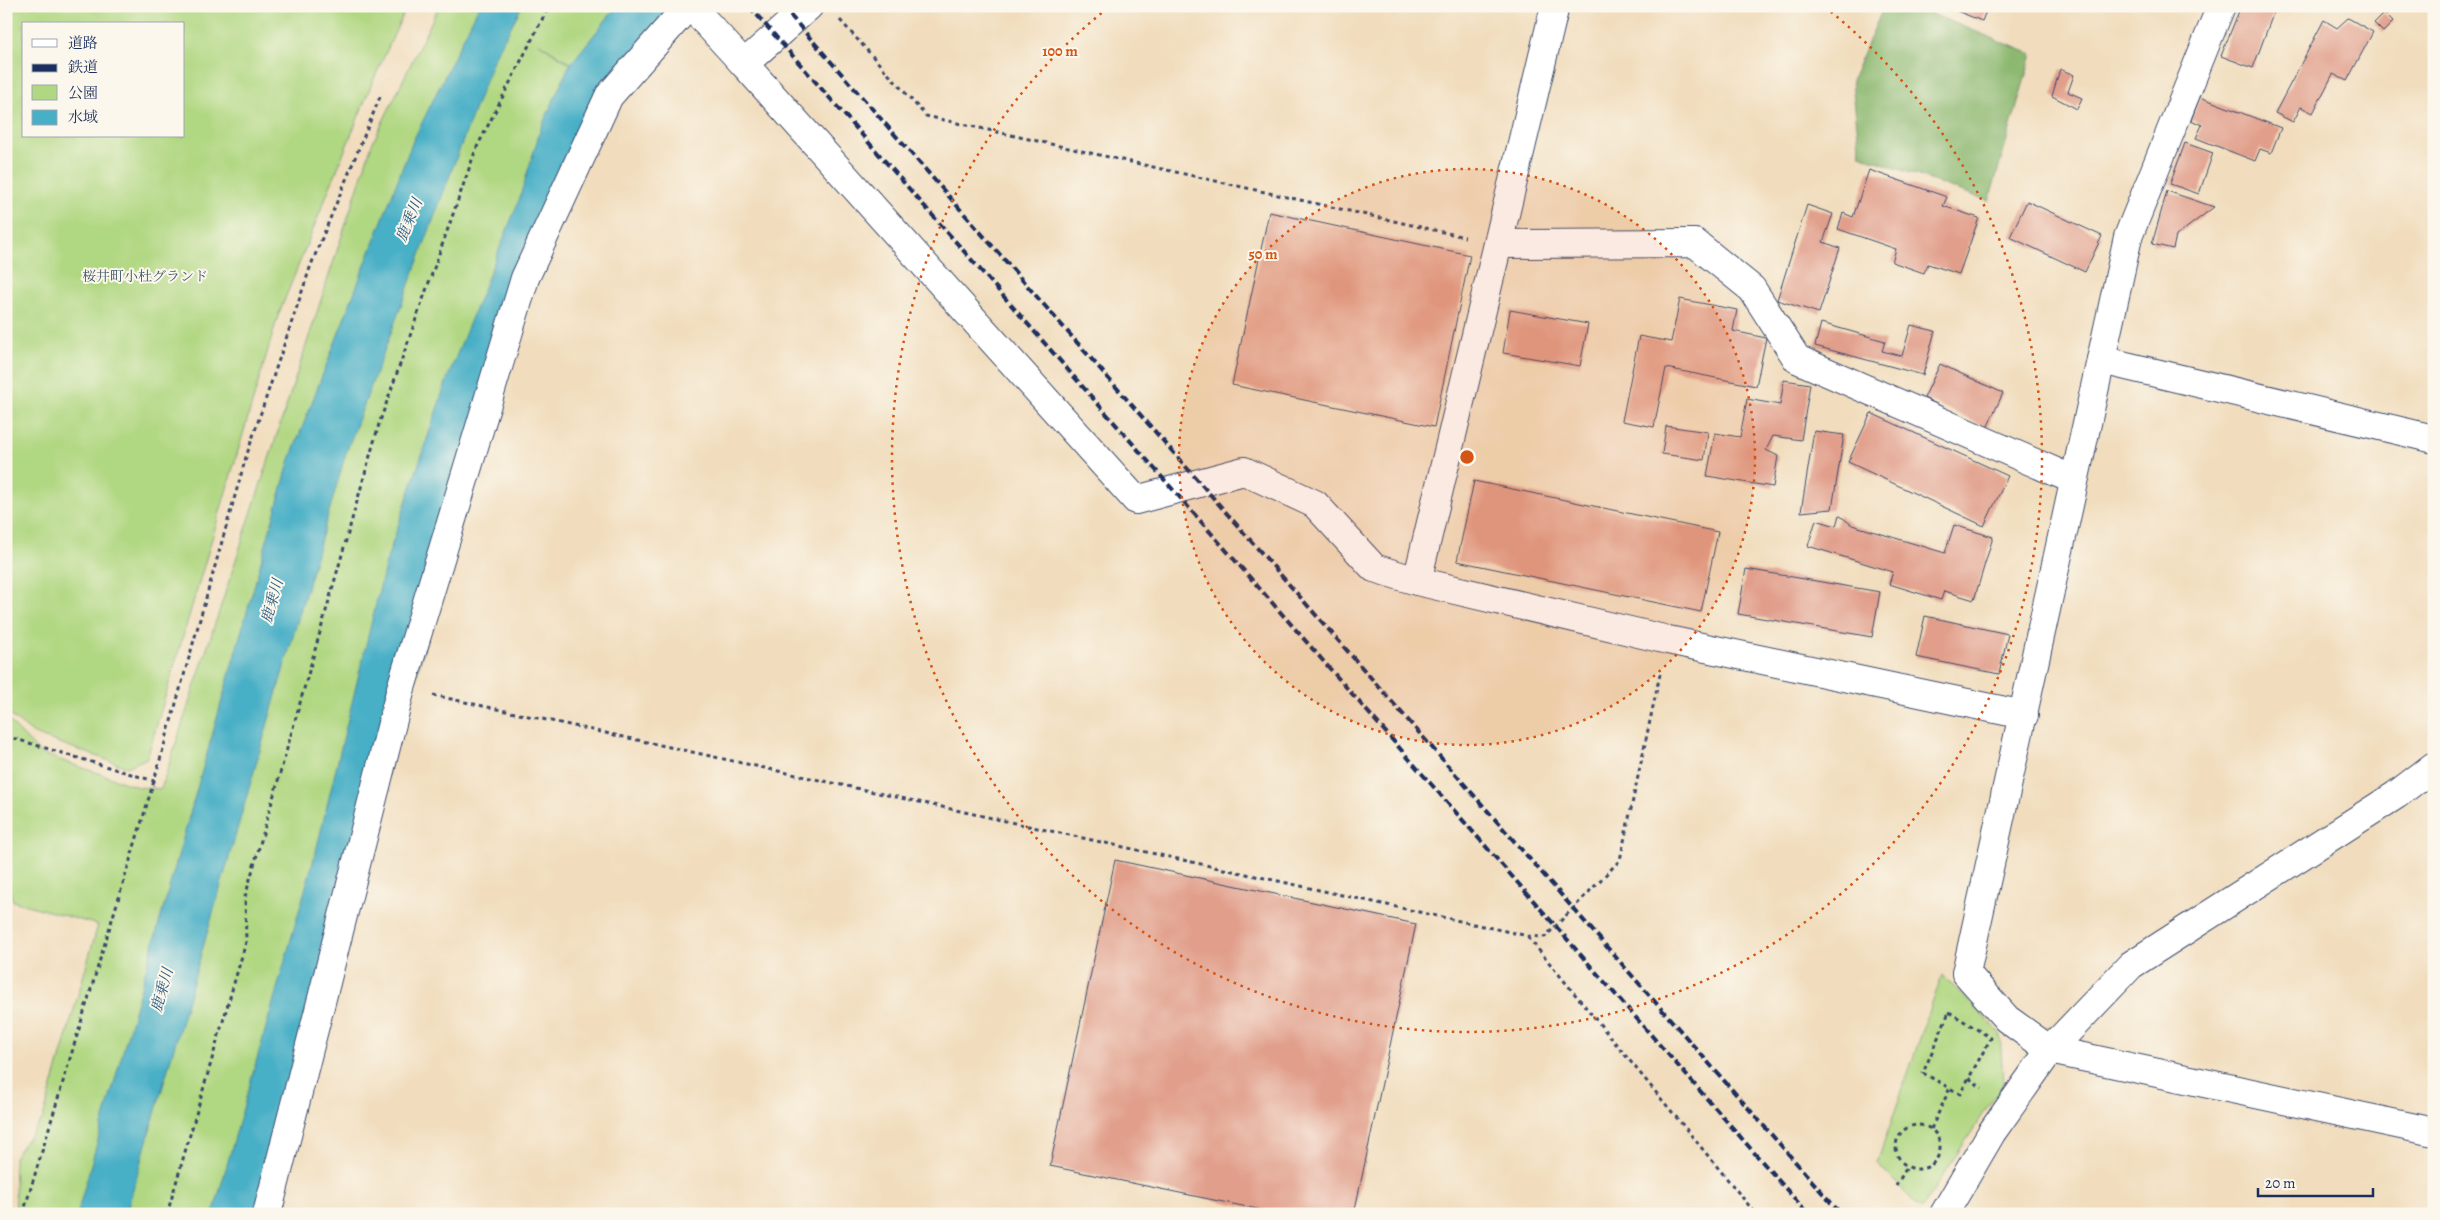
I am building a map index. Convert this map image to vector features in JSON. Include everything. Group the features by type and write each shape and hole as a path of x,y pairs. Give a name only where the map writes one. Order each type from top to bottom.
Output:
{"street":[{"path":"267,1214 400,688 525,278 610,96 688,6"},
{"path":"691,6 1136,500 1244,471 1315,504 1374,568 1417,581 1668,640 2024,715"},
{"path":"1417,581 1555,6"},
{"path":"2221,6 2128,237 1966,973 2007,1019 2050,1050 2434,1132"},
{"path":"744,64 821,10"},
{"path":"1499,244 1695,243 1752,289 1797,359 2074,480"},
{"path":"2101,360 2434,439"},
{"path":"1944,1214 1992,1132 2050,1050 2131,965 2396,795 2434,766"}],"path":[{"path":"167,1214 246,942 245,897 380,424 476,149 549,6"},
{"path":"821,10 926,116 1499,244"},
{"path":"23,1214 154,781 246,457 311,265 380,97"},
{"path":"400,688 1528,936 1545,936 1620,860 1668,640"},
{"path":"6,736 154,781"},
{"path":"1528,936 1756,1214"},
{"path":"1949,1012 1991,1038 1960,1094 1950,1088 1923,1073 1949,1012"},
{"path":"1930,1129 1950,1088"},
{"path":"1916,1125 1930,1129 1939,1142 1938,1157 1927,1168 1913,1169 1907,1167 1897,1157 1895,1150 1898,1136 1908,1127 1916,1125"},
{"path":"1896,1186 1907,1167"}],"green space":[{"name":"桜井町小杜グランド","path":"6,6 407,6 372,83 278,316 147,758 127,767 34,734 6,712"},
{"path":"439,6 680,6 611,88 539,43 610,91 545,230 261,1214 16,1214 14,1157 43,1118 98,925 13,901 6,880 6,718 40,753 138,787 161,789 372,144"},
{"path":"1884,6 1912,6 2032,54 1989,201 1860,155 1852,80"},
{"path":"1942,975 2000,1033 2003,1084 1921,1209 1877,1163"}],"water":[{"name":"鹿乗川","path":"479,6 522,6 493,60 346,453 126,1214 77,1214 290,459 412,143"},
{"path":"617,6 673,6 569,156 254,1214 213,1214 316,851 386,562 447,379 519,200 541,128 569,66"}],"building":[{"path":"1944,6 1988,6 1982,21"},
{"path":"2241,6 2276,6 2253,68 2221,56"},
{"path":"2384,13 2393,22 2383,32 2374,23"},
{"path":"2348,18 2373,32 2347,81 2333,74 2313,113 2301,107 2293,122 2275,113 2324,20 2337,28"},
{"path":"2060,69 2074,75 2068,92 2082,98 2077,109 2052,96"},
{"path":"2200,97 2281,128 2271,153 2260,149 2255,161 2196,138 2202,125 2191,120"},
{"path":"2185,143 2213,153 2199,194 2170,184"},
{"path":"1869,170 1947,197 1943,206 1979,218 1959,274 1928,264 1924,273 1892,262 1896,249 1838,229 1843,213 1853,217"},
{"path":"2167,191 2214,207 2176,236 2173,249 2152,244"},
{"path":"2027,201 2102,236 2085,272 2010,237"},
{"path":"1807,205 1833,214 1823,242 1840,248 1819,313 1777,300"},
{"path":"1269,212 1470,255 1434,427 1232,385"},
{"path":"1680,299 1737,310 1733,331 1766,338 1756,386 1666,368 1654,427 1622,421 1639,336 1671,342"},
{"path":"1510,310 1588,324 1580,366 1503,353"},
{"path":"1821,323 1885,341 1882,351 1902,356 1911,325 1935,331 1923,375 1815,346"},
{"path":"1940,364 2003,393 1987,428 1924,398"},
{"path":"1784,380 1810,384 1801,440 1773,436 1766,450 1778,456 1773,487 1707,476 1715,433 1740,437 1747,399 1780,405"},
{"path":"1871,413 2008,476 1984,526 1848,462"},
{"path":"1666,426 1708,432 1704,460 1662,454"},
{"path":"1814,431 1844,435 1832,509 1801,512"},
{"path":"1474,481 1718,532 1701,612 1457,561"},
{"path":"1839,515 1852,525 1945,553 1954,525 1993,537 1974,600 1944,591 1941,600 1889,584 1893,572 1808,546 1816,520 1836,526"},
{"path":"1746,569 1880,592 1872,637 1738,614"},
{"path":"1925,616 2008,634 1999,674 1916,657"},
{"path":"1115,860 1416,924 1354,1214 1281,1214 1050,1166"}],"railway":[{"path":"749,6 1808,1214"},
{"path":"782,6 1841,1214"}]}
